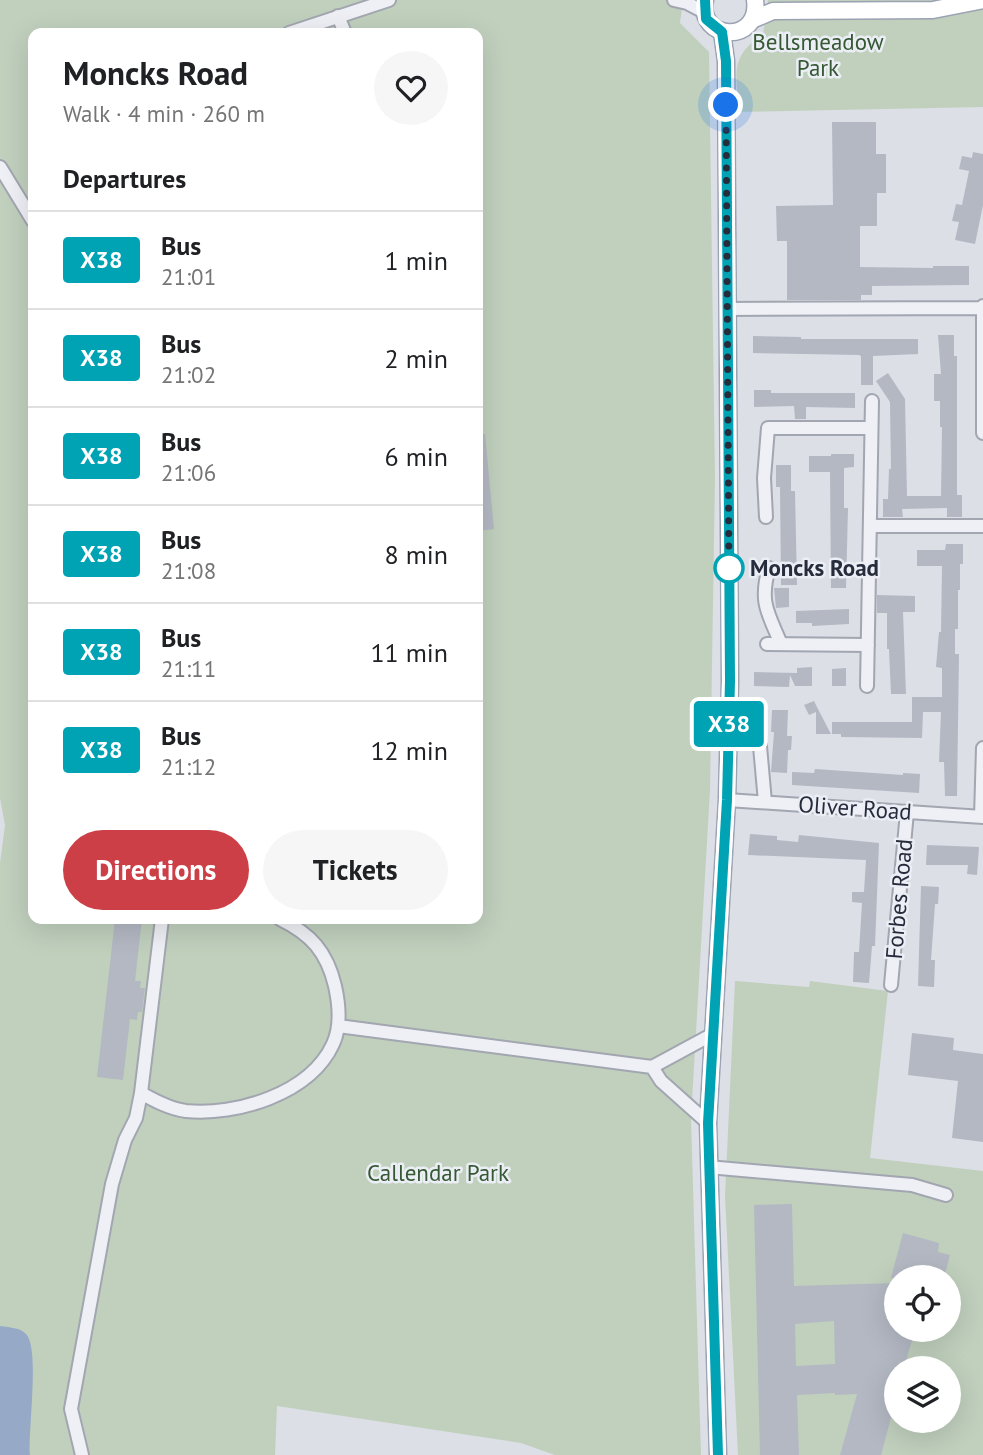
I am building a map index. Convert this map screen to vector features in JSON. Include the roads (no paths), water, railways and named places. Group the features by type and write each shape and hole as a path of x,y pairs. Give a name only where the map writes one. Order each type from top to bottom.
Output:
{"main road":[{"path":"752,20 755,0 773,11"},
{"path":"729,32 773,11 933,10 983,0"},
{"path":"698,4 710,24 729,32"},
{"path":"718,1455 708,1123 727,800 730,681 726,61 729,32"}],"street":[{"path":"303,28 388,0"},
{"path":"674,0 698,4"},
{"path":"338,16 343,28"},
{"path":"0,167 28,213"},
{"path":"727,309 983,307 983,433"},
{"path":"867,686 872,401"},
{"path":"766,517 764,478 768,428 871,428"},
{"path":"870,526 983,526"},
{"path":"769,568 764,585 765,606 781,644"},
{"path":"767,644 868,645"},
{"path":"758,724 765,802"},
{"path":"982,817 983,748"},
{"name":"Oliver Road","path":"727,800 982,817"},
{"name":"Forbes Road","path":"891,985 906,812"},
{"path":"82,1455 71,1409 112,1184 141,1093 161,924"},
{"path":"141,1093 159,1103 184,1111 243,1108 261,1103 311,1072 333,1044 338,1026 338,998 326,958 309,935 289,924"},
{"path":"308,924 309,935"},
{"path":"338,1026 652,1067 713,1034"},
{"path":"652,1067 661,1081 708,1123"},
{"path":"708,1167 912,1185 946,1195"}],"water":[{"path":"0,1326 21,1330 30,1342 33,1372 30,1455 0,1455"}],"place":[{"name":"Moncks Road","path":"729,568"}],"park label":[{"name":"Bellsmeadow Park","path":"818,55"},
{"name":"Callendar Park","path":"438,1173"}]}
